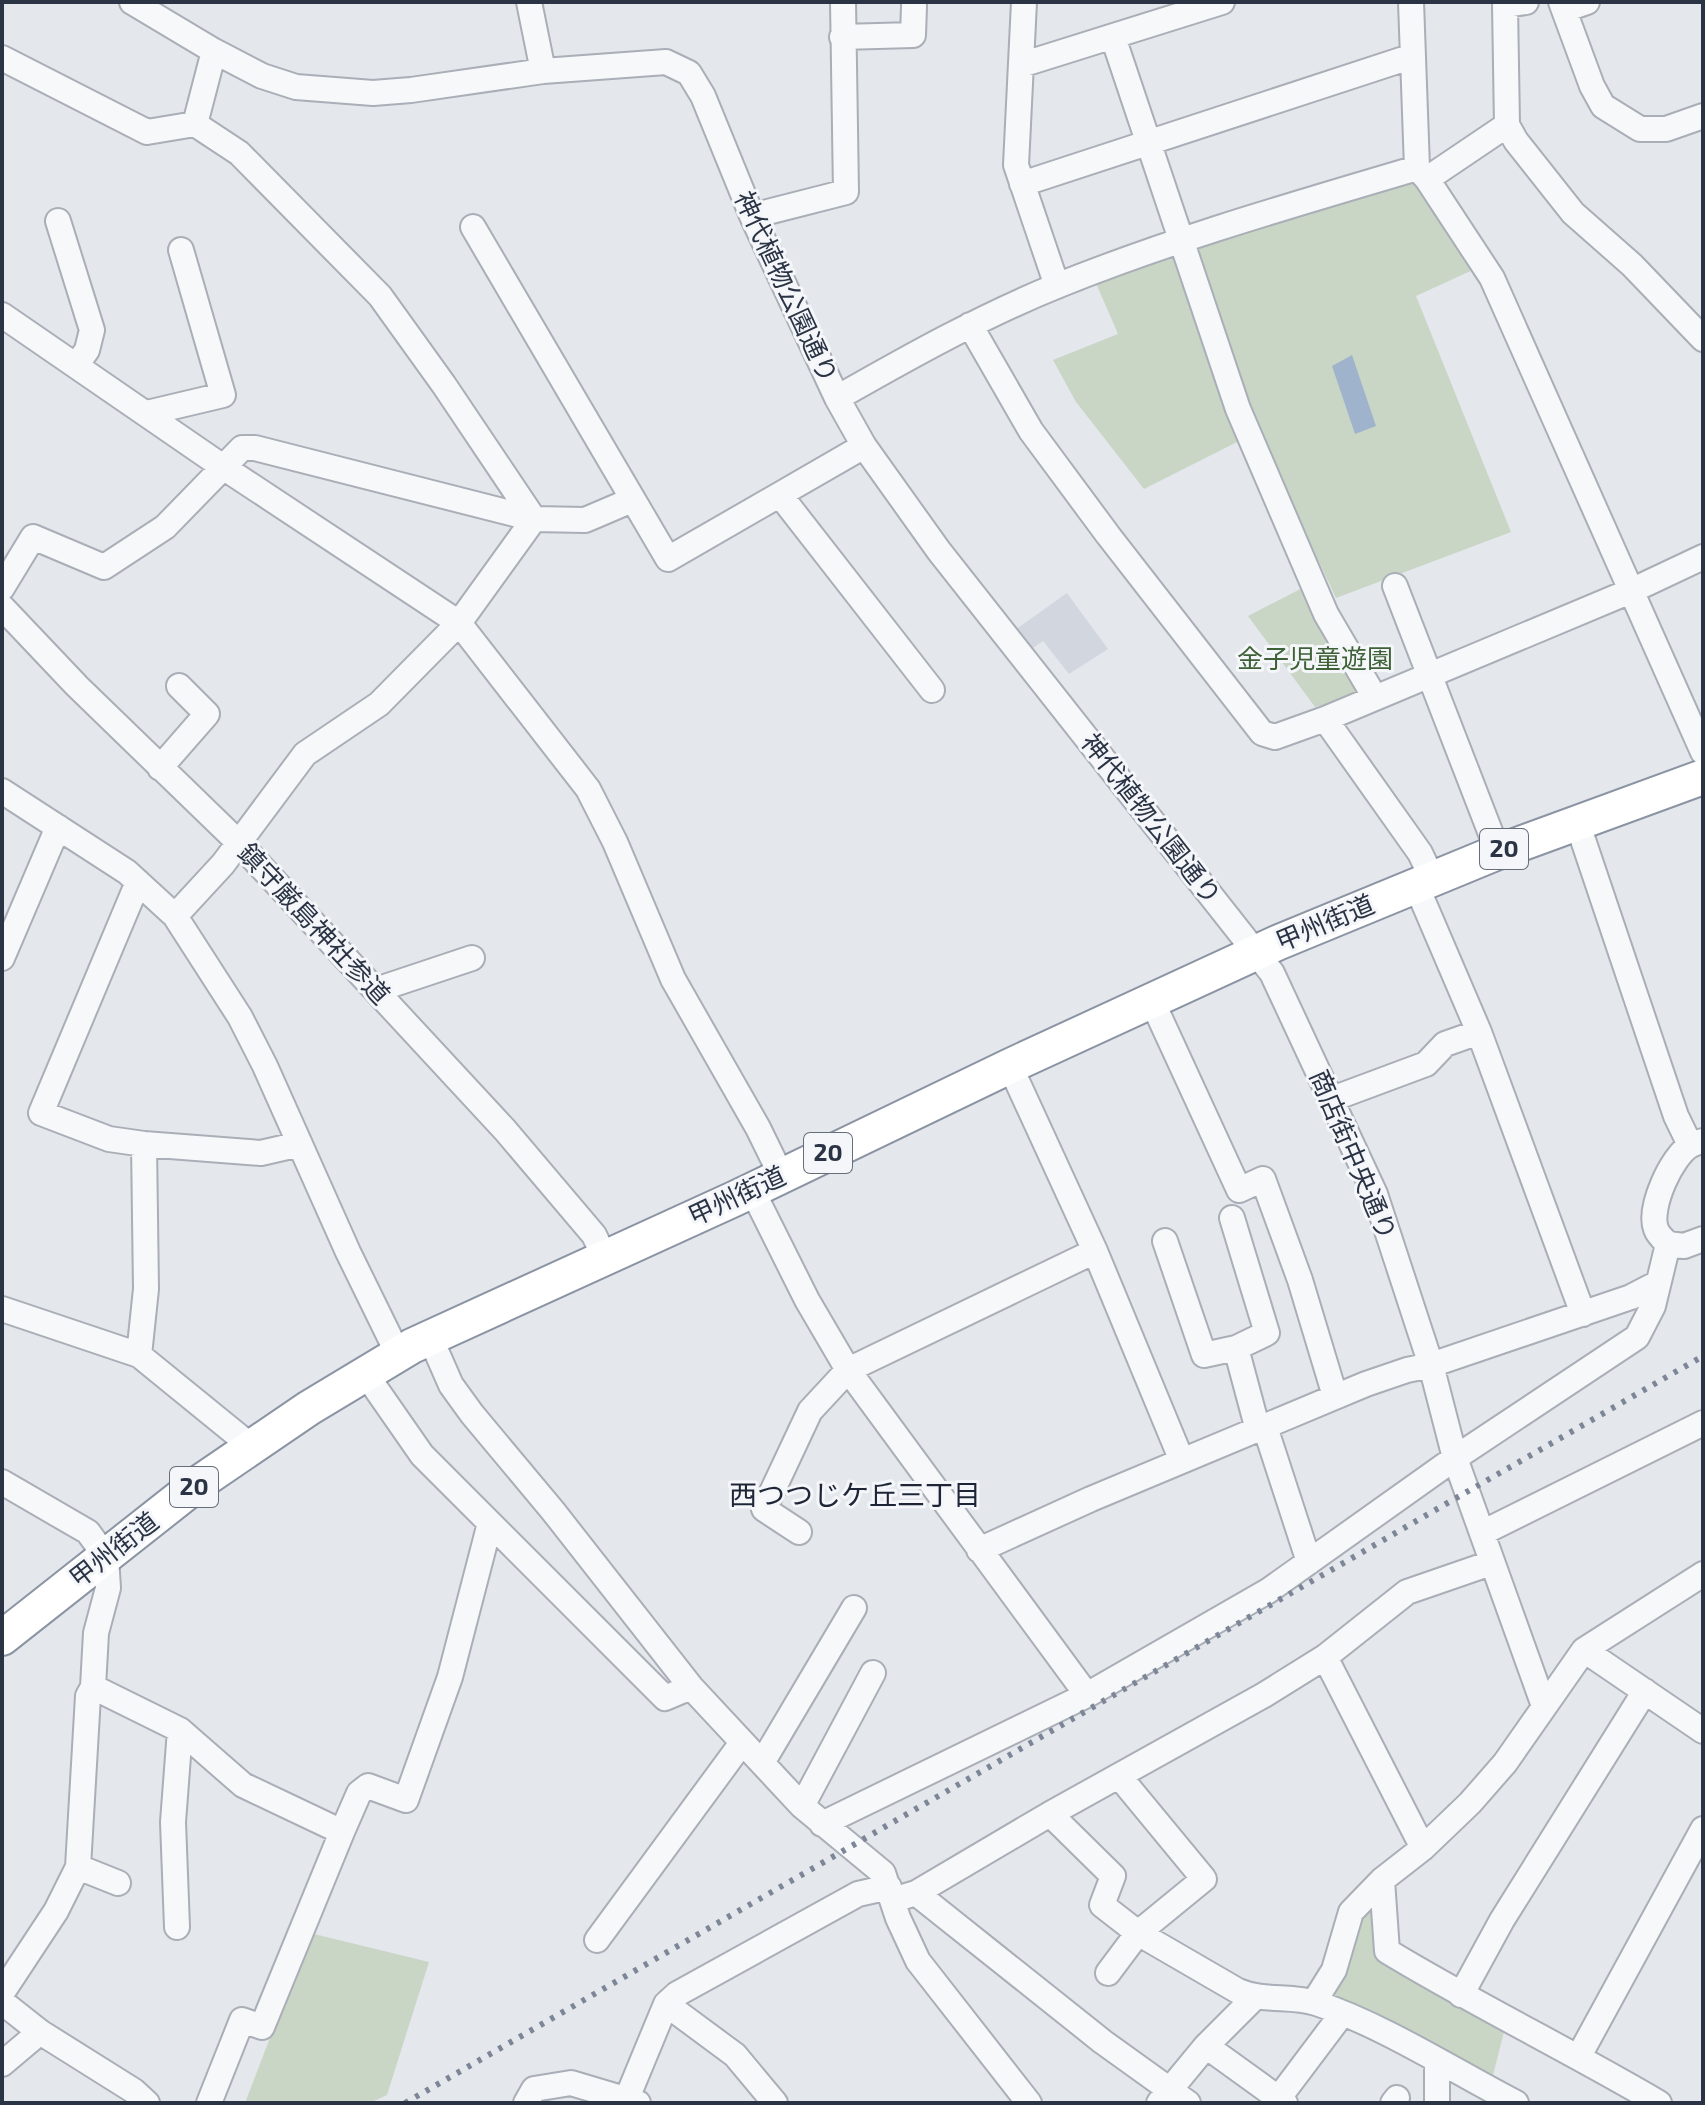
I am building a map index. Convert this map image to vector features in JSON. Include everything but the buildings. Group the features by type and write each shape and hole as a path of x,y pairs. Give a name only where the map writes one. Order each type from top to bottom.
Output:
{"highway":[{"name":"甲州街道","path":"2,1638 196,1485 365,1373 430,1337 767,1183 1010,1066 1258,952 1498,852 1703,777"}],"street":[{"name":"神代植物公園通り","path":"132,2 262,76 296,87 373,93 543,71 666,62 689,73 703,96 752,216 837,398 864,446 939,551 1169,845 1258,952"},
{"path":"529,2 543,71"},
{"path":"752,216 846,192 843,2"},
{"path":"1024,2 1016,165 1057,286"},
{"path":"1021,65 1113,37 1170,10 1222,2"},
{"path":"1411,2 1422,174 1492,278 1703,752"},
{"path":"1526,2 1505,5 1507,125 1516,141 1573,213 1632,265 1703,339"},
{"path":"1571,5 1592,86 1603,106 1640,129 1666,129 1703,116"},
{"path":"842,37 913,35 914,6"},
{"path":"1113,37 1244,424 1326,614 1374,696"},
{"path":"195,124 214,51"},
{"path":"1022,184 1413,56"},
{"path":"2,58 147,132 195,124 239,153 380,296 534,519"},
{"path":"837,398 970,325 1057,286 1179,239 1422,174 1507,125"},
{"path":"58,221 92,330 87,350 76,366"},
{"path":"473,227 668,559 864,446"},
{"path":"147,413 223,395 181,250"},
{"path":"2,315 223,467 459,623 588,789 609,829 673,979 758,1128 767,1183 807,1300 848,1370 1087,1695"},
{"path":"970,325 1031,431 1262,733 1275,737 1325,719 1633,590 1703,557"},
{"path":"2,588 33,537 104,567 165,527 242,448 255,448 534,519 585,520 632,500"},
{"path":"780,495 932,690"},
{"path":"175,916 239,843 305,754 379,704 459,623 534,519"},
{"path":"1395,586 1498,852"},
{"name":"鎮守厳島神社参道","path":"2,607 77,686 239,843 376,990 505,1130 594,1235 605,1258"},
{"path":"160,768 207,714 179,686"},
{"path":"1325,719 1420,853 1424,882 1583,1314"},
{"path":"2,791 138,882 175,916 240,1017 353,1265 398,1354"},
{"path":"1577,822 1676,1116 1696,1143 1678,1156 1660,1189 1655,1222 1657,1231 1668,1244 1684,1246 1703,1239"},
{"path":"2,958 58,827"},
{"path":"138,882 41,1113 109,1139 144,1144 261,1153 300,1144"},
{"name":"商店街中央通り","path":"1258,952 1272,973 1375,1194 1431,1365 1455,1458 1544,1706"},
{"path":"376,990 472,958"},
{"path":"1152,1001 1239,1190 1263,1179 1300,1280 1335,1396"},
{"path":"1332,1099 1426,1064 1445,1044 1479,1032"},
{"path":"1010,1066 1095,1251 1182,1461"},
{"path":"139,1355 146,1289 144,1144"},
{"path":"1165,1241 1204,1355 1236,1348 1267,1333 1232,1218"},
{"path":"822,1824 1087,1695 1268,1591 1455,1458 1637,1337 1653,1306 1668,1244"},
{"path":"799,1532 764,1509 810,1411 848,1370 1095,1251"},
{"path":"979,1550 1335,1396 1583,1314 1631,1297 1658,1283"},
{"path":"2,1309 139,1355 252,1447"},
{"path":"430,1337 451,1385 472,1414 553,1511 691,1687 802,1806 883,1873 900,1893 1103,2042 1172,2098 1206,2046 1254,1998"},
{"path":"1236,1348 1309,1562"},
{"path":"365,1373 422,1455 665,1698 691,1687"},
{"path":"1482,1533 1703,1423"},
{"path":"2,1482 88,1532 106,1557 108,1588 96,1633 93,1687 88,1696 78,1867 56,1911 2,1993"},
{"path":"209,2103 242,2020 262,2027 359,1793 368,1786 406,1800 450,1677 490,1523"},
{"path":"526,2103 534,2089 571,2083 630,2102 666,2004 677,1994 858,1894 900,1893 1050,1814 1264,1695 1325,1657 1407,1592 1491,1563"},
{"path":"1314,2002 1334,1970 1351,1912 1382,1880 1423,1848 1470,1803 1505,1763 1584,1650 1703,1574"},
{"path":"762,1763 854,1608"},
{"path":"1584,1650 1703,1731"},
{"path":"1325,1657 1423,1848"},
{"path":"802,1806 873,1673"},
{"path":"93,1687 180,1730 243,1785 342,1832"},
{"path":"1461,1995 1518,1894 1645,1691"},
{"path":"177,1927 173,1822 180,1730"},
{"path":"597,1940 741,1744"},
{"path":"1108,1973 1138,1933 1204,1879 1119,1776"},
{"path":"1050,1814 1113,1876 1102,1905 1138,1933 1254,1998 1314,2002 1389,2034 1516,2103"},
{"path":"1579,2056 1703,1829"},
{"path":"78,1867 118,1883"},
{"path":"1382,1880 1387,1951 1659,2103"},
{"path":"900,1893 918,1961 1029,2103"},
{"path":"2,2002 134,2099"},
{"path":"666,2004 735,2055 775,2103"},
{"path":"1206,2046 1282,2101 1342,2014"},
{"path":"2,2064 40,2032"},
{"path":"1437,2062 1437,2103"}],"shaded area":[{"path":"1067,593 1108,649 1069,674 1043,641 1030,650 1015,630"}],"green space":[{"path":"1411,174 1475,269 1416,296 1511,532 1336,598 1240,395 1185,249"},
{"path":"1173,245 1245,438 1144,489 1076,402 1053,360 1118,334 1092,274"},
{"name":"金子児童遊園","path":"1308,585 1359,693 1346,700 1315,707 1248,616"},
{"path":"1367,1901 1379,1906 1381,1956 1505,2028 1491,2083 1330,1999"},
{"path":"310,1933 429,1962 387,2095 370,2103 245,2103"}],"water":[{"path":"1352,355 1376,426 1355,434 1332,366"}],"railway":[{"path":"405,2103 1703,1356"}],"district":[{"name":"西つつじケ丘三丁目","path":"855,1495"}]}
